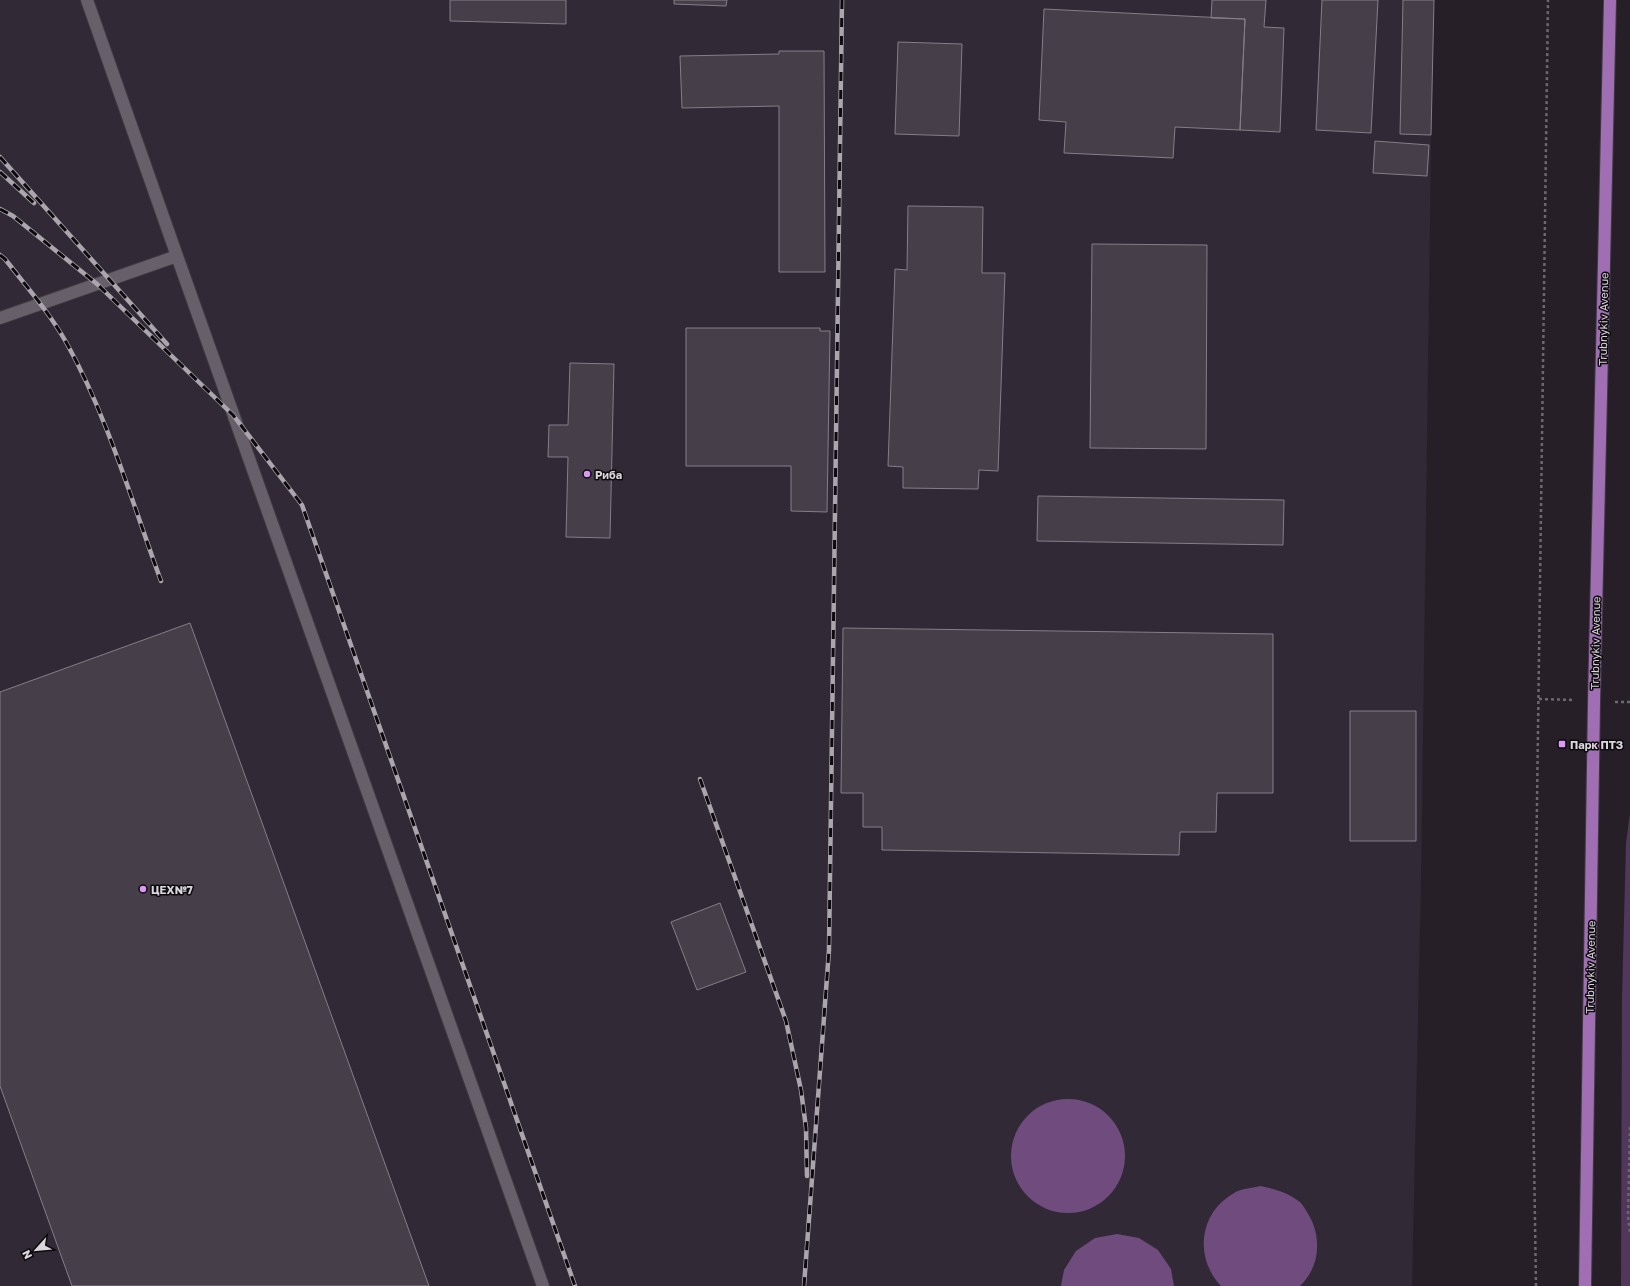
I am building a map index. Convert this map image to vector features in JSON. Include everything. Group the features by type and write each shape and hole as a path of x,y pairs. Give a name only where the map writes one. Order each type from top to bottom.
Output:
{"main road":[{"name":"Trubnykiv Avenue","path":"1585,1286 1594,702 1610,0"}],"lane":[{"path":"87,0 176,256 543,1286"},
{"path":"0,318 176,256"}],"path":[{"path":"1536,1286 1533,1094 1548,0"},
{"path":"1630,1127 1628,1216 1630,1232"}],"shaded area":[{"path":"0,0 1433,0 1421,881 1412,1286 0,1286"},
{"path":"1630,813 1630,1286 1621,1286 1622,997 1626,843"},
{"path":"1068,1099 1090,1103 1108,1116 1121,1134 1125,1156 1121,1178 1108,1196 1090,1209 1068,1213 1046,1209 1028,1196 1015,1178 1011,1156 1015,1134 1028,1116 1046,1103"},
{"path":"1260,1186 1281,1191 1300,1202 1312,1221 1317,1240 1317,1250 1312,1269 1300,1286 1221,1286 1213,1276 1207,1264 1204,1252 1204,1240 1206,1228 1211,1216 1218,1206 1234,1193 1243,1189"},
{"path":"1117,1234 1139,1238 1158,1250 1171,1269 1174,1286 1061,1286 1064,1270 1076,1251 1095,1238"}],"building":[{"path":"450,0 566,0 566,24 450,21"},
{"path":"674,0 727,0 726,6 674,4"},
{"path":"1212,0 1266,0 1264,27 1284,28 1280,132 1240,130 1245,19 1211,18"},
{"path":"1322,0 1378,0 1371,133 1316,130"},
{"path":"1403,0 1434,0 1431,135 1400,134"},
{"path":"1044,9 1245,19 1240,130 1175,127 1173,158 1064,153 1066,122 1039,120"},
{"path":"898,42 962,44 959,136 895,134"},
{"path":"779,51 824,51 825,272 779,272 779,106 682,108 680,56 779,54"},
{"path":"1375,141 1429,145 1427,176 1373,173"},
{"path":"908,206 983,207 982,273 1005,273 998,471 979,470 978,489 903,488 903,467 888,466 895,269 907,270"},
{"path":"1092,244 1207,245 1206,449 1090,448"},
{"path":"686,328 820,328 820,331 830,331 827,512 791,511 791,466 686,466"},
{"path":"570,363 614,364 610,538 566,537 568,457 548,457 549,425 568,425"},
{"path":"1038,496 1284,500 1283,545 1037,541"},
{"name":"ЦЕХ№7","path":"190,623 429,1286 72,1286 0,1086 0,692"},
{"path":"843,628 1273,634 1273,793 1217,793 1216,832 1180,832 1179,855 882,850 882,827 863,827 863,793 841,793"},
{"path":"1350,711 1416,711 1416,841 1350,841"},
{"path":"720,903 746,972 697,990 671,922"}],"railway":[{"path":"804,1286 829,950 842,0"},
{"path":"0,157 167,344"},
{"path":"0,172 34,203"},
{"path":"0,209 13,216 97,284 233,415 302,505 575,1286"},
{"path":"0,255 5,259 52,320 81,370 118,459 161,581"},
{"path":"700,779 786,1021 801,1090 806,1128 807,1176"}],"place":[{"name":"Риба","path":"587,474"},
{"name":"Парк ПТЗ","path":"1562,744"},
{"name":"ЦЕХ№7","path":"143,889"}]}
